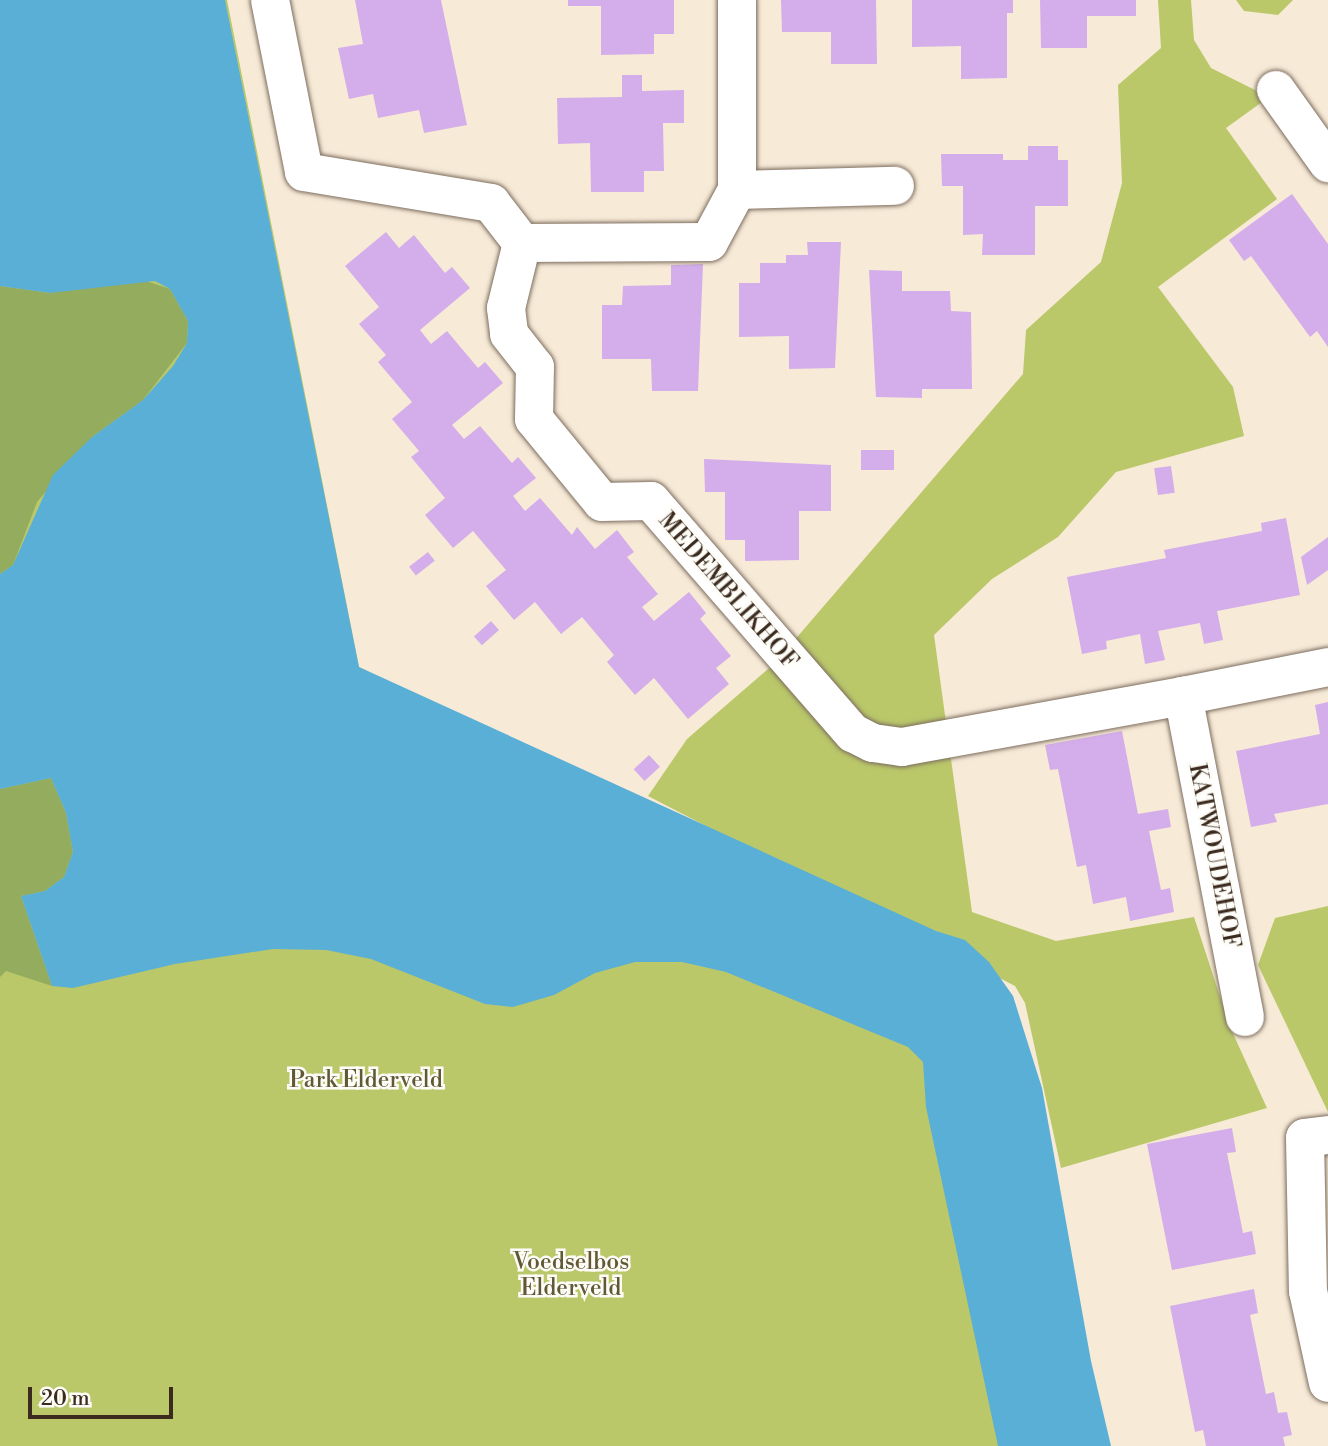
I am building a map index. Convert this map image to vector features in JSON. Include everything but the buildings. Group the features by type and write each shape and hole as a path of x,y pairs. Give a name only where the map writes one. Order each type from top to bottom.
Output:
{"street":[{"path":"270,0 304,172 491,202 522,243 709,242 737,190 737,0"},
{"path":"1276,90 1328,163"},
{"path":"737,190 895,186"},
{"name":"MEDEMBLIKHOF","path":"522,243 506,308 509,334 535,367 534,419 602,502 651,501 794,669 853,733 873,743 902,747 1184,696"},
{"path":"1184,696 1328,667"},
{"name":"KATWOUDEHOF","path":"1184,696 1245,1017"},
{"path":"1328,1135 1305,1138 1308,1291 1328,1383"}],"green space":[{"name":"Park Elderveld","path":"0,0 227,0 359,667 1013,996 1096,1446 0,1446"},
{"path":"1158,0 1191,0 1194,40 1211,68 1269,97 1226,128 1277,199 1158,287 1233,387 1244,436 1116,472 1058,537 992,579 934,635 972,912 1056,941 1194,917 1230,1027 1267,1108 1061,1168 1025,1003 1015,986 648,796 687,739 774,664 1023,374 1026,330 1101,262 1122,183 1118,85 1161,48"},
{"path":"1236,0 1293,0 1278,15 1244,11"},
{"path":"140,279 170,289 188,321 187,343 143,400 92,437 37,502 13,565 0,574 0,286 50,293"},
{"path":"51,778 66,813 73,852 64,877 45,891 21,896 52,986 6,971 0,977 0,789"},
{"path":"1328,906 1328,1112 1258,965 1275,918"}],"water":[{"path":"0,0 225,0 359,667 936,931 965,940 989,962 1013,996 1042,1088 1091,1361 1111,1446 998,1446 926,1107 923,1062 908,1047 726,972 682,962 635,962 595,973 554,995 513,1007 485,1004 371,959 326,950 273,949 175,964 73,988 52,986 21,896 45,891 64,877 73,852 66,813 51,778 0,789 0,574 13,565 53,475 92,437 143,400 173,366 187,343 188,321 170,289 155,281 50,293 0,286"}],"park label":[{"name":"Voedselbos Elderveld","path":"571,1275"}]}
